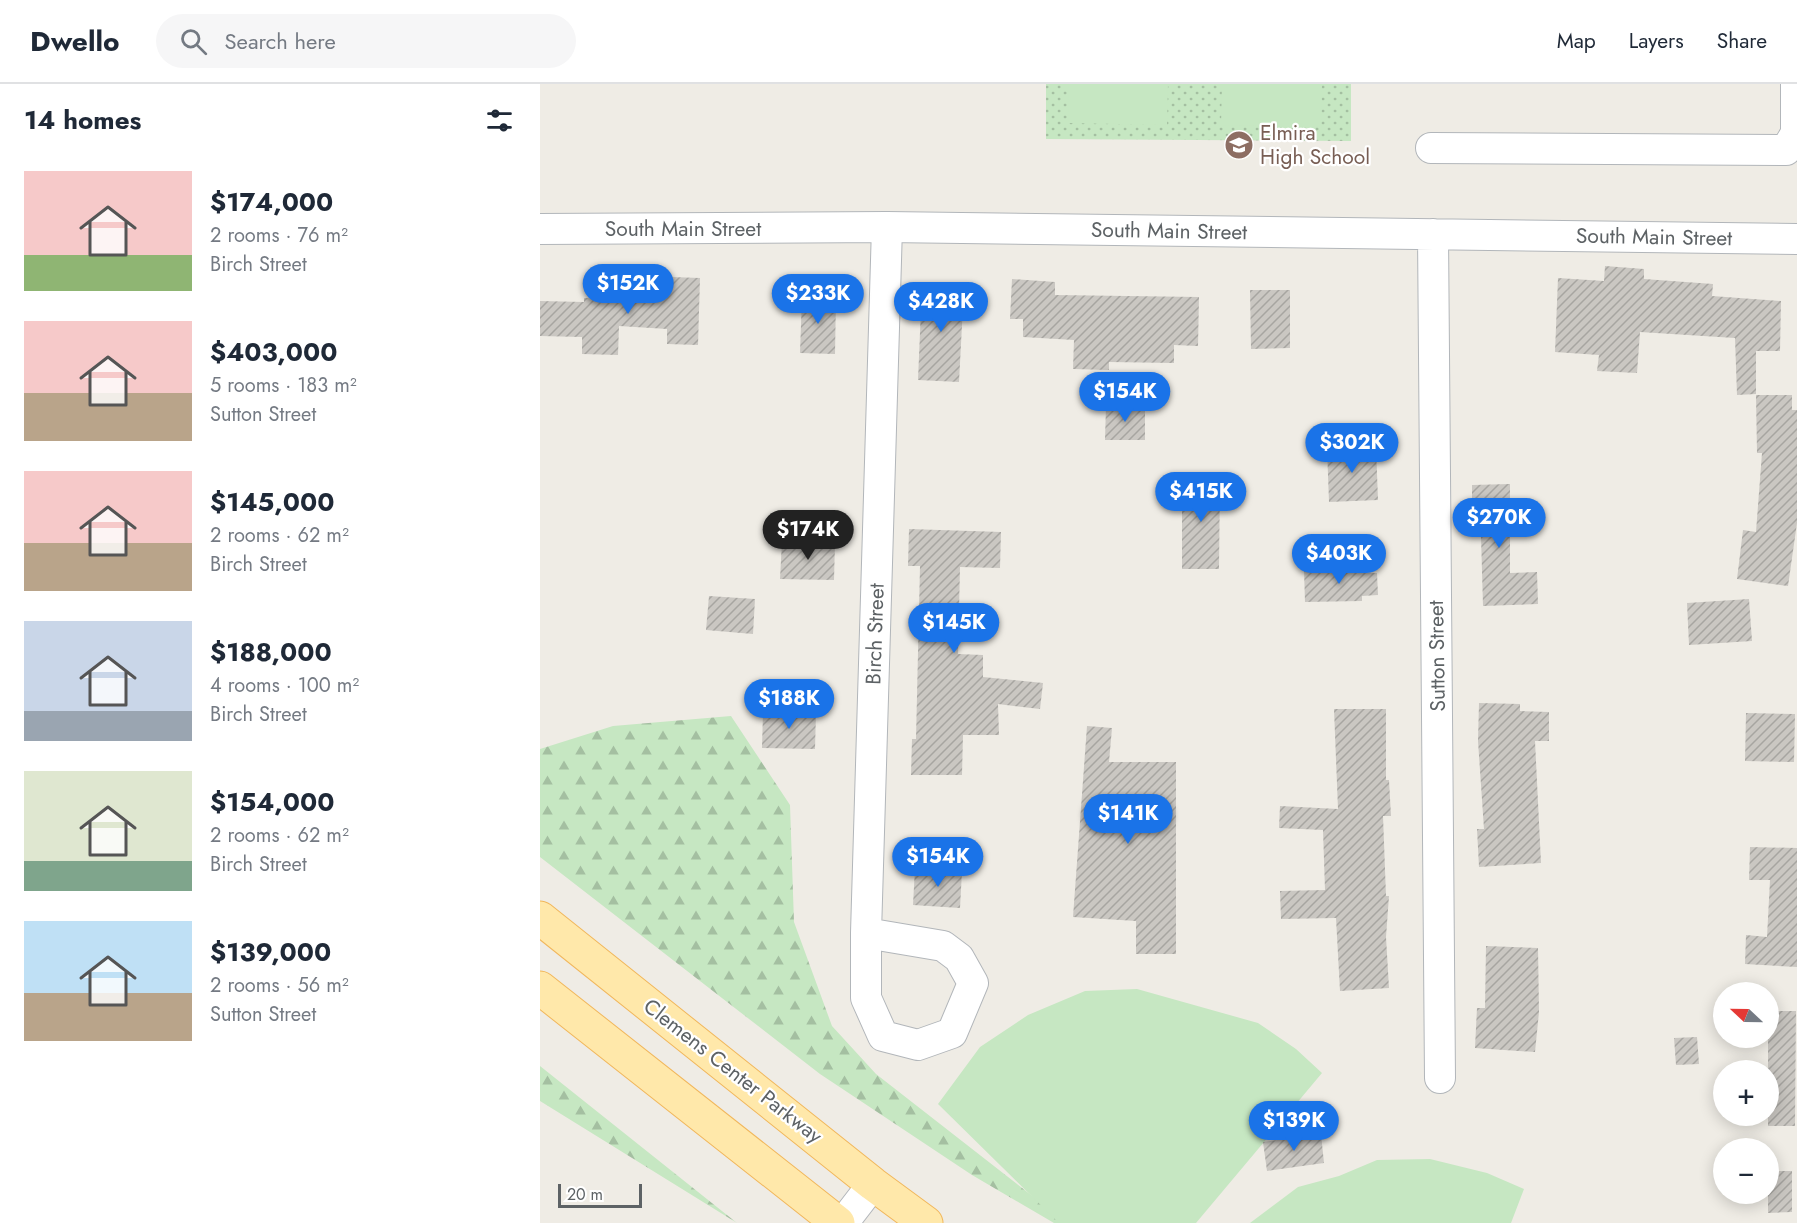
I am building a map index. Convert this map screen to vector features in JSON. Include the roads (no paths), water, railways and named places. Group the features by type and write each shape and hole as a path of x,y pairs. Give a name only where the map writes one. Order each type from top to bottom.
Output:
{"main road":[{"name":"Clemens Center Parkway","path":"540,918 873,1184 926,1223"},
{"path":"540,988 838,1223"}],"street":[{"path":"1431,148 1786,150 1796,133 1796,84"},
{"name":"South Main Street","path":"540,230 887,227 1797,239"},
{"name":"Birch Street","path":"866,933 887,227"},
{"name":"Sutton Street","path":"1433,234 1440,1078"},
{"path":"843,1223 873,1184"}],"place":[{"name":"Elmira High School","path":"1239,145"}]}
